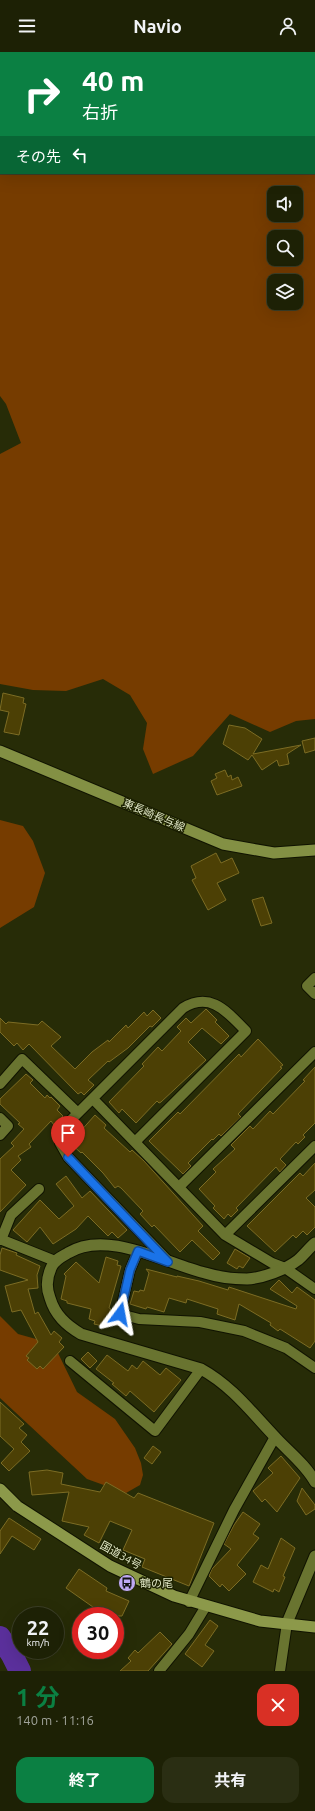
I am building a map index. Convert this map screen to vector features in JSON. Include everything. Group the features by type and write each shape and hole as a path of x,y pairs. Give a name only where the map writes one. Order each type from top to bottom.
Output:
{"highway":[{"name":"国道34号","path":"0,1489 17,1506 110,1566 189,1602 260,1621 315,1627"}],"main road":[{"name":"東長崎長与線","path":"0,751 223,844 274,854 315,850"}],"street":[{"path":"315,978 307,986 315,994"},
{"path":"136,1141 246,1031 222,1009 214,1004 198,1002 183,1008 62,1129 60,1143 68,1157 168,1262"},
{"path":"179,1187 315,1052"},
{"path":"0,1084 22,1060 78,1114"},
{"path":"93,1099 136,1141 225,1235 272,1263 285,1268 315,1289"},
{"path":"0,1118 8,1126 0,1135"},
{"path":"225,1235 315,1146"},
{"path":"39,1188 12,1215 1,1240 55,1260"},
{"path":"315,1243 298,1260 285,1268 248,1279 229,1278 205,1274 138,1251 104,1244 89,1244 72,1250 55,1260 48,1273 48,1294 52,1307 60,1318 71,1328 93,1339 202,1369 215,1377 232,1391 299,1462 315,1482"},
{"path":"138,1251 130,1270 120,1314 139,1319 200,1322 244,1332 286,1348 315,1368"},
{"path":"70,1360 155,1431 202,1369"},
{"path":"189,1602 234,1510 275,1437"},
{"path":"280,1671 287,1623 315,1556"},
{"path":"159,1671 189,1634 206,1606"}],"shaded area":[{"path":"0,174 315,174 315,719 296,721 270,732 230,714 193,756 153,774 143,749 147,723 130,695 103,679 66,691 33,690 0,684 0,454 21,443 6,404 0,396"},
{"path":"0,820 23,826 33,841 45,873 34,907 0,928"},
{"path":"0,1316 18,1334 36,1339 57,1351 77,1392 115,1419 135,1448 141,1463 143,1475 140,1485 126,1493 87,1479 0,1398"}],"building":[{"path":"3,693 24,698 23,703 26,704 19,735 4,732 9,712 0,710"},
{"path":"229,725 245,728 262,739 253,754 301,745 287,754 289,764 279,766 277,760 262,770 252,755 248,760 223,744"},
{"path":"315,738 315,750 305,753 302,741"},
{"path":"225,770 228,777 231,775 232,780 238,777 242,786 217,795 211,781 217,778 215,774"},
{"path":"216,853 221,863 232,858 239,873 217,883 226,900 208,910 192,880 196,878 191,866"},
{"path":"263,897 272,923 261,926 252,900"},
{"path":"206,1009 217,1020 215,1022 229,1036 221,1044 202,1028 188,1042 206,1060 161,1102 159,1103 157,1101 136,1123 122,1109 119,1113 109,1102 144,1066 142,1064 158,1047 162,1051 181,1031 177,1027 186,1018 191,1023"},
{"path":"153,1010 161,1018 152,1027 150,1026 128,1048 109,1062 108,1061 88,1080 94,1085 84,1095 81,1092 78,1094 29,1044 23,1050 17,1043 14,1046 0,1032 0,1018 6,1024 8,1022 38,1025 42,1021 61,1037 51,1046 75,1069 92,1052 108,1040 109,1042 126,1025 128,1028 144,1012 147,1016"},
{"path":"258,1039 283,1065 280,1067 282,1068 238,1114 241,1117 221,1136 219,1134 213,1140 212,1139 188,1163 191,1166 183,1174 149,1141 178,1112 180,1114 239,1054 241,1057"},
{"path":"315,1067 315,1123 303,1135 305,1137 298,1144 296,1142 280,1159 286,1165 280,1172 276,1167 236,1208 238,1210 231,1217 228,1214 224,1219 213,1208 215,1206 199,1189 216,1172 213,1169 235,1149 231,1145 250,1126 253,1129 270,1111 273,1114 305,1081 303,1080"},
{"path":"26,1074 33,1080 30,1083 45,1098 47,1095 50,1098 51,1097 60,1106 57,1110 63,1116 54,1125 51,1121 29,1144 31,1147 18,1156 21,1160 11,1170 26,1185 0,1212 0,1159 14,1146 11,1143 24,1129 18,1124 20,1123 0,1104 0,1099"},
{"path":"95,1115 106,1125 104,1128 130,1152 132,1150 144,1161 203,1226 198,1231 220,1253 213,1260 192,1240 180,1252 154,1225 152,1227 140,1214 143,1211 121,1188 118,1186 115,1188 103,1173 82,1152 81,1153 70,1143"},
{"path":"315,1163 315,1190 306,1198 315,1207 315,1227 307,1235 303,1231 296,1238 293,1235 275,1252 247,1226 300,1173 303,1176"},
{"path":"66,1176 82,1198 90,1191 127,1230 118,1238 112,1232 108,1236 88,1216 76,1229 53,1244 40,1227 27,1242 13,1230 40,1200 59,1219 74,1206 56,1184"},
{"path":"2,1248 17,1253 16,1255 40,1266 37,1275 38,1288 28,1289 35,1314 38,1312 51,1335 54,1331 62,1338 59,1342 64,1347 43,1369 40,1366 37,1369 27,1360 29,1358 26,1356 38,1342 21,1310 12,1312 5,1286 28,1280 0,1270 0,1255"},
{"path":"235,1249 250,1258 243,1268 239,1266 237,1269 227,1263"},
{"path":"106,1257 118,1261 117,1265 121,1266 109,1308 111,1309 107,1327 94,1324 95,1321 89,1319 91,1309 67,1303 67,1301 61,1299 66,1276 64,1274 76,1262 99,1283"},
{"path":"146,1269 199,1281 228,1290 229,1287 296,1309 297,1306 270,1289 279,1280 292,1293 297,1287 315,1300 315,1341 310,1348 280,1329 278,1331 270,1325 271,1323 239,1304 235,1320 217,1314 218,1309 187,1299 186,1303 169,1298 164,1312 147,1307 146,1309 130,1304 134,1291 144,1291 149,1273"},
{"path":"88,1352 97,1361 90,1368 81,1359"},
{"path":"107,1355 128,1371 132,1365 137,1369 143,1361 160,1375 166,1368 181,1380 154,1412 130,1391 126,1396 112,1384 114,1383 96,1369"},
{"path":"0,1402 24,1424 19,1428 27,1435 21,1442 30,1451 9,1471 1,1463 14,1449 0,1436"},
{"path":"153,1446 161,1452 152,1464 144,1458"},
{"path":"281,1456 300,1478 277,1512 265,1499 262,1502 253,1491 273,1473 268,1468"},
{"path":"47,1470 63,1473 61,1484 100,1492 106,1482 134,1498 138,1493 214,1523 189,1586 142,1567 145,1559 123,1550 132,1530 110,1521 99,1543 84,1535 89,1527 62,1521 69,1492 32,1495 29,1472"},
{"path":"302,1488 315,1505 315,1509 306,1515 297,1501"},
{"path":"243,1512 260,1524 253,1534 259,1538 237,1565 246,1574 229,1591 222,1584 220,1587 209,1576 212,1569 231,1549 224,1544"},
{"path":"9,1518 41,1539 34,1550 12,1536 0,1554 0,1531"},
{"path":"281,1538 295,1548 283,1576 285,1577 279,1592 274,1589 273,1592 253,1582 261,1565 268,1569"},
{"path":"79,1569 107,1588 106,1591 129,1601 124,1612 124,1607 93,1607 66,1588"},
{"path":"210,1620 218,1626 205,1645 214,1651 202,1667 185,1654"},
{"path":"160,1632 172,1644 148,1671 120,1671 131,1661 128,1658 135,1650 138,1653"}],"waterway":[{"path":"0,1637 12,1655 20,1671"}],"place":[{"name":"鶴の尾","path":"127,1583"}],"route":[{"path":"68,1157 168,1262 138,1251 130,1270 120,1314"}]}
